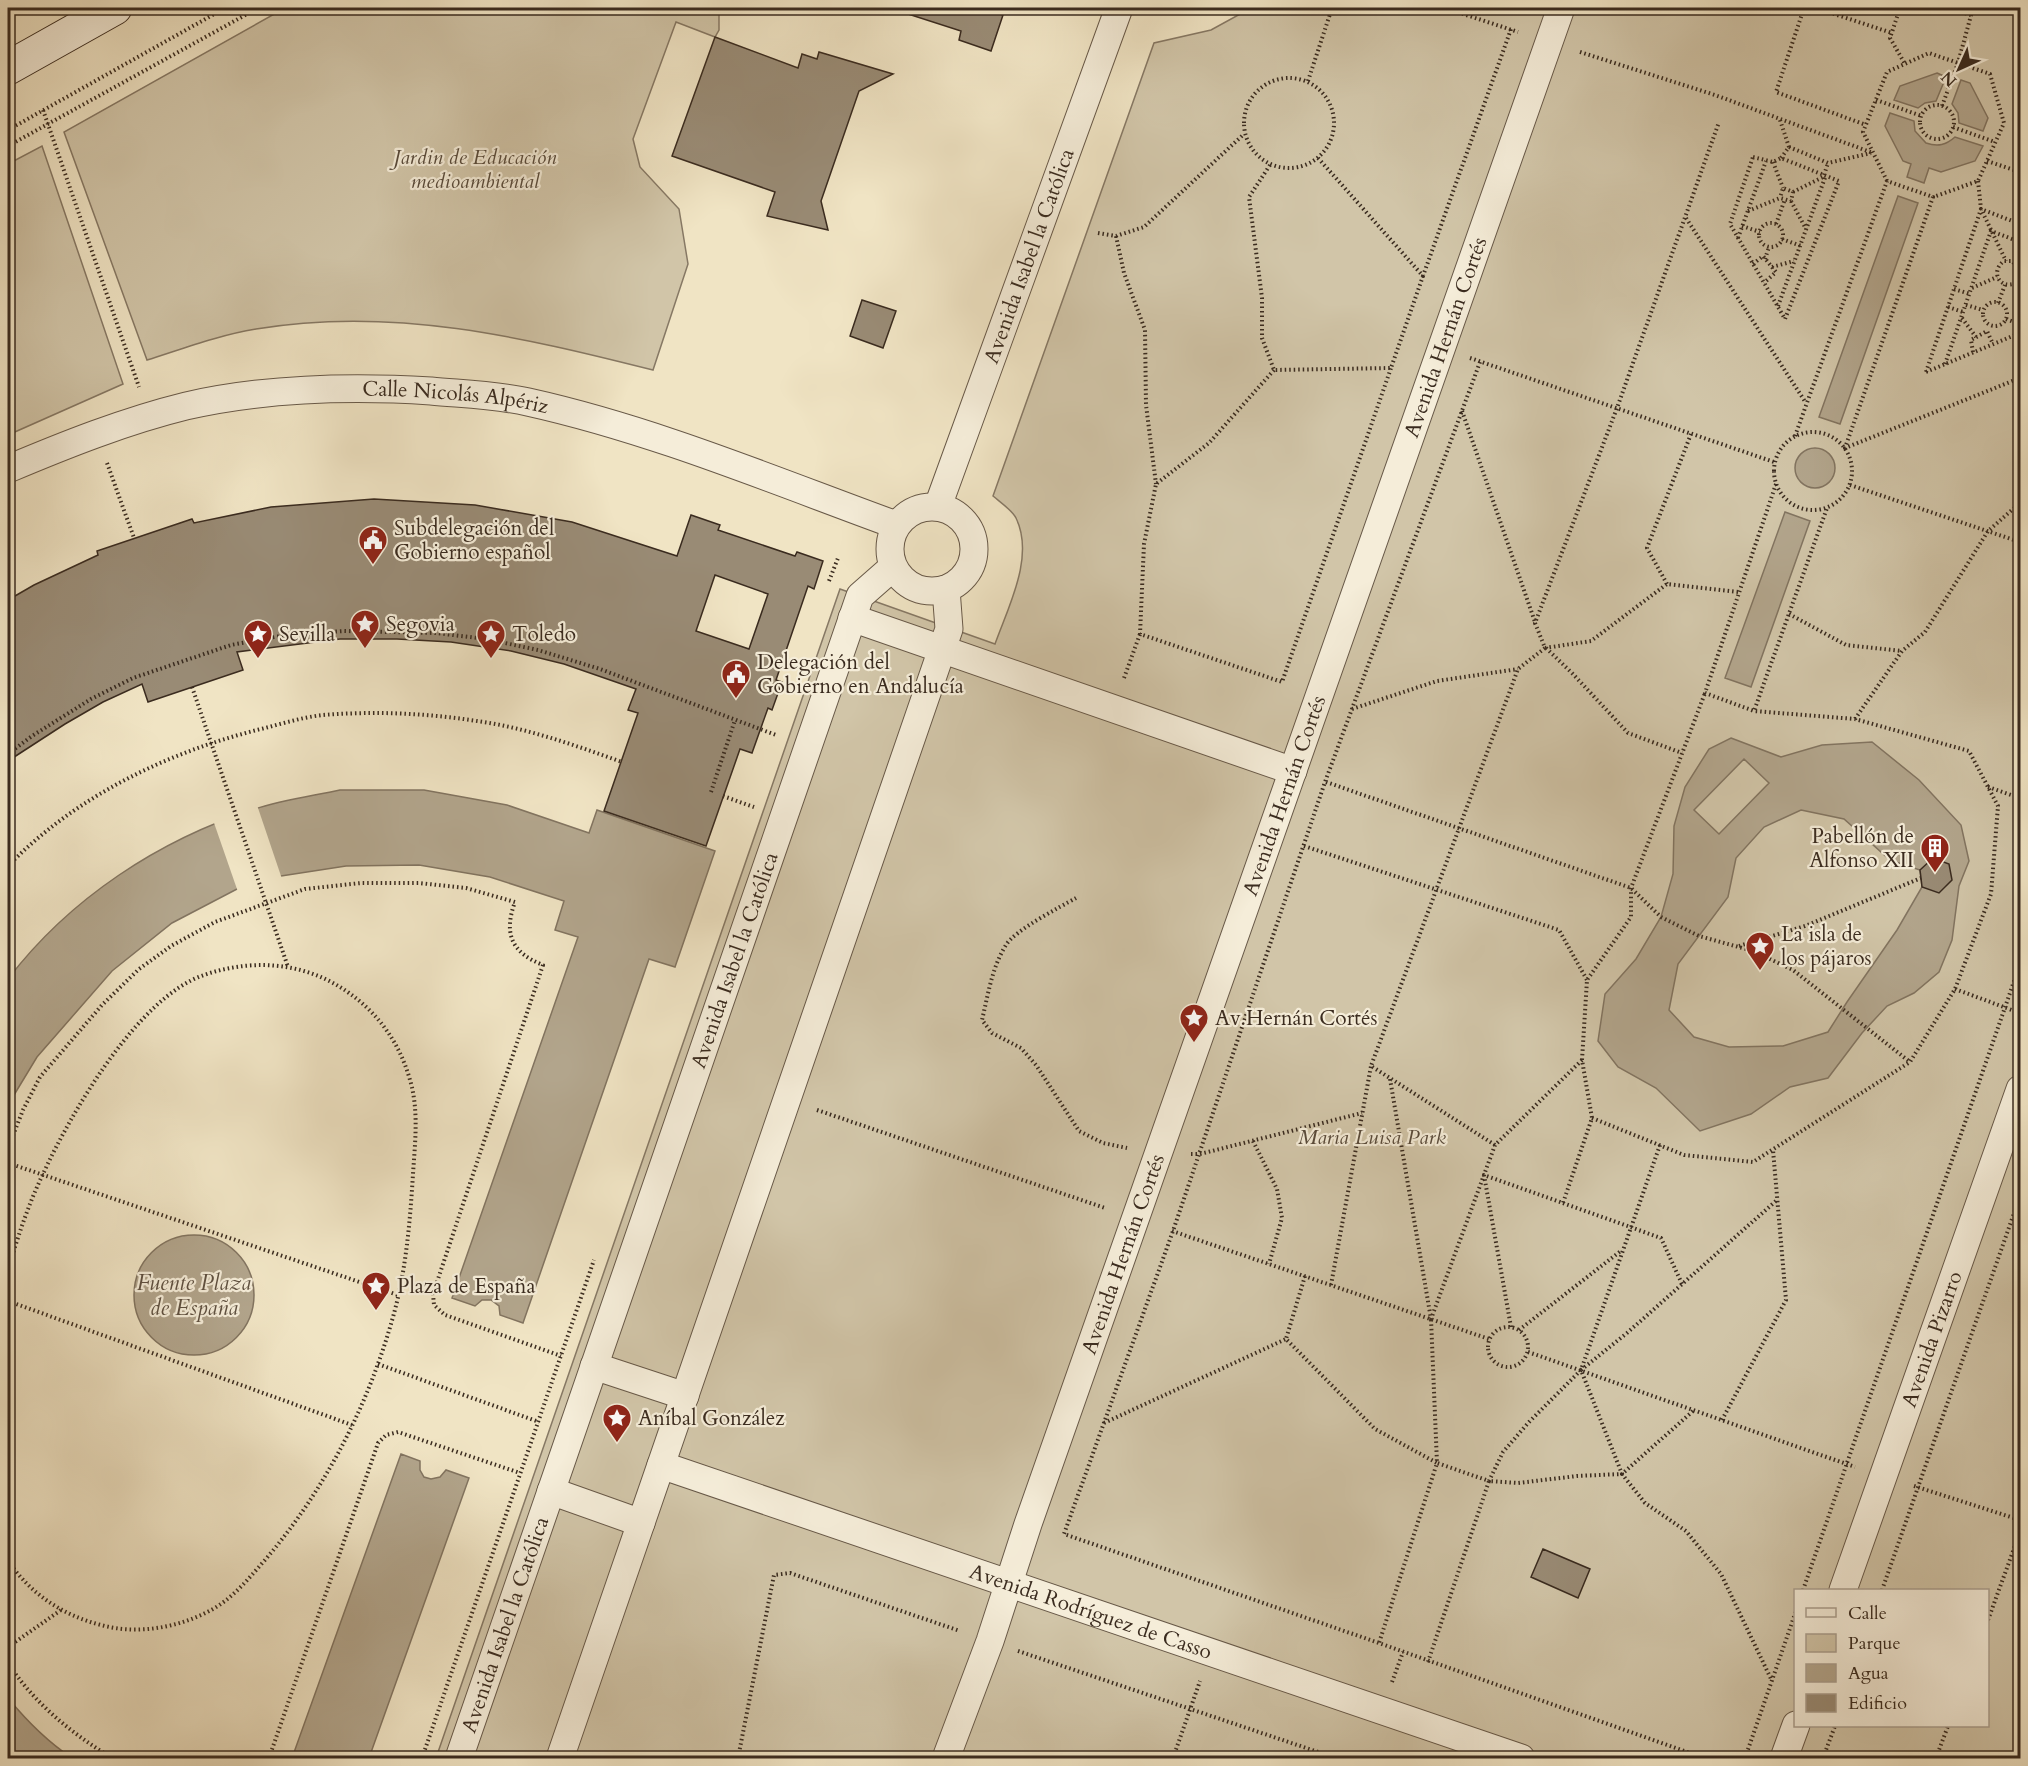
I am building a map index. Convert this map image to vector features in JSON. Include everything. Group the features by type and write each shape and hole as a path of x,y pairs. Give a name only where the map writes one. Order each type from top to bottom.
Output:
{"main road":[{"path":"8,68 115,8"}],"street":[{"name":"Avenida Isabel la Católica","path":"938,506 1119,8"},
{"name":"Avenida Hernán Cortés","path":"946,1758 990,1641 1069,1408 1561,8"},
{"name":"Calle Nicolás Alpériz","path":"8,469 97,434 149,416 188,406 285,392 338,388 395,389 525,401 593,418 696,452 896,525"},
{"path":"926,506 938,506 963,519 971,531 975,545 968,572 946,589 930,591 915,588 902,579 893,567 889,553 896,525 904,516 926,506"},
{"name":"Avenida Isabel la Católica","path":"459,1758 860,596 893,567"},
{"path":"560,1758 949,629 946,589"},
{"path":"852,618 1293,771"},
{"name":"Avenida Pizarro","path":"1843,1589 2020,1089"},
{"path":"594,1366 685,1396"},
{"name":"Avenida Rodríguez de Casso","path":"661,1465 1521,1758"},
{"path":"551,1491 642,1523"},
{"path":"1784,1758 1795,1727"}],"path":[{"path":"8,130 225,8"},
{"path":"8,146 258,8"},
{"path":"1308,81 1332,8"},
{"path":"1445,8 1715,95 1874,153"},
{"path":"1804,8 1776,92 1866,125"},
{"path":"1816,8 1892,33"},
{"path":"1900,8 1890,38 1905,64"},
{"path":"1948,8 1971,15"},
{"path":"1942,106 1958,63 1973,8"},
{"path":"1140,634 1282,682 1511,29"},
{"path":"1795,436 1887,181 1863,132 1887,72 1929,53 1990,74 2004,123 1978,181 1981,209 2006,261"},
{"path":"1287,77 1308,81 1323,92 1332,108 1335,126 1329,144 1318,158 1303,166 1286,169 1270,165 1253,152 1244,134 1243,114 1252,94 1268,82 1287,77"},
{"path":"1876,100 1922,116"},
{"path":"1932,106 1942,106 1951,112 1953,127 1942,138 1932,138 1921,126 1922,116 1932,106"},
{"path":"43,110 149,416"},
{"path":"1780,119 1789,147 1828,163 1874,153"},
{"path":"1535,623 1617,408 1719,122"},
{"path":"1953,127 1995,142"},
{"path":"1098,233 1116,236 1144,227 1244,134"},
{"path":"1781,158 1839,181 1785,319 1730,224 1753,157 1773,162 1781,158 1789,147"},
{"path":"1318,158 1423,276"},
{"path":"1738,238 1766,161"},
{"path":"1987,161 2020,172"},
{"path":"1773,162 1783,188 1776,224"},
{"path":"1778,306 1801,246 1828,163"},
{"path":"1270,165 1249,197 1262,298 1262,338 1274,370"},
{"path":"1806,229 1791,201 1793,192 1825,175"},
{"path":"1887,181 1934,197 1978,181"},
{"path":"1783,188 1793,192"},
{"path":"1845,448 1934,197"},
{"path":"1748,212 1782,198 1791,201"},
{"path":"1981,209 2020,224"},
{"path":"1981,209 1926,372 2020,333"},
{"path":"1686,217 1806,404"},
{"path":"1766,224 1776,224 1782,231 1782,239 1779,244 1769,247 1761,241 1760,232 1766,224"},
{"path":"1742,226 1760,232"},
{"path":"1991,231 2020,242"},
{"path":"1945,364 1991,231"},
{"path":"1113,708 1140,634 1144,544 1156,484 1146,405 1145,330 1124,273 1116,236"},
{"path":"1782,239 1801,246"},
{"path":"1765,259 1769,247"},
{"path":"1753,264 1763,256 1776,272 1764,283"},
{"path":"1772,267 1795,261"},
{"path":"2016,284 2006,285 2000,282 1997,277 1998,267 2006,261 2012,261 2020,268"},
{"path":"2016,284 2020,276"},
{"path":"1972,288 1997,277"},
{"path":"2016,284 2020,292"},
{"path":"1998,303 2006,285"},
{"path":"1954,289 1970,294"},
{"path":"1990,303 1998,303 2007,311 2006,319 2001,325 1990,326 1984,320 1983,310 1990,303"},
{"path":"1966,305 1983,310"},
{"path":"1948,307 1964,312"},
{"path":"1961,318 1976,337"},
{"path":"2006,319 2020,324"},
{"path":"1973,352 1971,339 1987,331 1990,326"},
{"path":"1987,331 1993,344"},
{"path":"1441,349 1774,462"},
{"path":"1480,362 1325,782 1200,1154 1064,1534 1704,1758"},
{"path":"1156,484 1209,443 1274,370 1391,368"},
{"path":"1845,448 2020,378"},
{"path":"1462,411 1545,648 1572,673 1628,733 1682,753"},
{"path":"1805,432 1818,432 1833,436 1845,448 1852,468 1850,485 1838,501 1827,508 1811,511 1796,507 1785,498 1776,484 1773,473 1779,449 1795,436 1805,432"},
{"path":"97,434 134,538"},
{"path":"1667,584 1647,548 1691,434"},
{"path":"1563,1203 1592,1118 1582,1059 1587,980 1631,917 1631,888 1705,693 1776,484"},
{"path":"1850,485 2020,542"},
{"path":"1855,719 1902,651 1925,632 1989,531 2020,503"},
{"path":"1754,711 1827,508"},
{"path":"1352,709 1437,681 1518,669 1545,648 1591,641 1667,584 1739,592"},
{"path":"1789,614 1846,645 1902,651"},
{"path":"8,754 91,699 133,678 231,645 286,635 344,631 435,633 486,639 538,650 600,669 776,735"},
{"path":"1331,1285 1371,1066 1518,669"},
{"path":"192,687 288,967"},
{"path":"1592,1118 1684,1155 1753,1162 1910,1062 1955,989 1991,894 1998,806 1969,751 1855,719 1754,711 1705,693"},
{"path":"8,866 48,830 79,807 112,786 150,767 236,735 321,715 375,713 423,715 490,723 536,733 622,762"},
{"path":"711,792 735,720"},
{"path":"1293,771 1631,888 1660,917 1699,936 1753,951 1793,970 1910,1062"},
{"path":"1988,787 2020,798"},
{"path":"1304,846 1559,930 1587,980"},
{"path":"1737,947 1805,926 1921,878"},
{"path":"8,1148 23,1110 40,1077 102,1005 139,969 171,946 215,922 266,901 305,889 361,883 419,883 466,888 516,902 509,917 510,934 516,948 528,959 543,965 433,1294 434,1305 445,1315 561,1356"},
{"path":"1076,898 1041,917 1007,942 994,972 982,1020 992,1033 1021,1048 1036,1065 1079,1131 1103,1143 1159,1153 1200,1154 1362,1113"},
{"path":"1803,1589 2020,964"},
{"path":"8,1269 20,1228 42,1174 65,1131 121,1043 141,1019 168,994 200,976 236,966 288,967 309,972 337,984 363,1003 384,1026 400,1053 411,1082 416,1113 410,1220 404,1267 378,1364 336,1458 307,1504 276,1547 242,1586 214,1609 183,1623 149,1629 115,1629 81,1620 48,1603 20,1579 8,1561"},
{"path":"1955,989 2020,1013"},
{"path":"1431,1319 1495,1145 1582,1059"},
{"path":"1371,1066 1495,1145"},
{"path":"1379,1643 1437,1463 1431,1319 1390,1078"},
{"path":"1253,1141 1277,1189 1282,1218 1269,1264"},
{"path":"1660,1145 1581,1370 1622,1474 1645,1503 1686,1532 1721,1574 1772,1681"},
{"path":"1722,1420 1786,1300 1773,1149"},
{"path":"8,1163 398,1295"},
{"path":"1484,1175 1660,1238 1682,1284"},
{"path":"1484,1175 1511,1327"},
{"path":"1882,1589 2020,1196"},
{"path":"1428,1662 1488,1481 1503,1452 1528,1422 1581,1370 1627,1333 1777,1200"},
{"path":"1519,1330 1624,1248"},
{"path":"1069,1408 1104,1423 1286,1339 1305,1276"},
{"path":"8,1301 352,1425"},
{"path":"1502,1327 1519,1330 1528,1342 1528,1352 1523,1360 1513,1367 1501,1366 1491,1359 1487,1348 1490,1336 1502,1327"},
{"path":"1286,1339 1376,1429 1437,1463 1488,1481 1518,1484 1577,1476 1622,1474 1694,1410"},
{"path":"1528,1352 1883,1477 2020,1520"},
{"path":"378,1364 571,1434"},
{"path":"269,1758 378,1443 386,1435 398,1432 520,1473"},
{"path":"1989,1617 2020,1532"},
{"path":"738,1758 774,1575 790,1573 1336,1758"},
{"path":"8,1647 61,1610"},
{"path":"1745,1758 1794,1617"},
{"path":"1173,1758 1210,1652"},
{"path":"8,1663 16,1676 50,1714 89,1744 112,1758"},
{"path":"1823,1758 1834,1727"},
{"path":"1936,1758 1947,1727"}],"green space":[{"name":"Jardin de Educación medioambiental","path":"285,8 719,8 719,30 715,37 676,22 633,139 640,167 679,209 688,264 653,370 506,336 407,323 357,321 307,323 256,329 214,339 147,360 64,132"},
{"name":"Maria Luisa Park","path":"1251,8 2020,8 2020,1758 436,1758 840,589 995,644 1018,582 1023,549 1016,518 993,496 1154,43 1211,30"},
{"path":"42,146 123,384 8,435 8,164"}],"water":[{"path":"1937,73 1946,77 1936,101 1925,103 1918,108 1894,100 1900,86"},
{"path":"1961,80 1970,83 1988,118 1983,131 1959,123 1958,113 1952,104"},
{"path":"1890,113 1914,121 1915,131 1926,143 1942,144 1955,137 1983,146 1975,161 1941,172 1929,168 1924,183 1907,177 1911,164 1903,161 1885,126"},
{"path":"1898,196 1918,203 1840,424 1819,417"},
{"path":"1815,448 1823,449 1829,454 1834,460 1834,476 1829,482 1823,487 1815,488 1807,487 1801,482 1796,476 1795,468 1796,460 1801,454 1807,449"},
{"path":"1785,512 1810,521 1751,687 1725,678"},
{"path":"1731,738 1781,757 1822,745 1872,742 1919,780 1961,825 1969,861 1959,886 1952,940 1939,972 1914,993 1887,1006 1862,1033 1828,1078 1790,1087 1751,1114 1700,1131 1656,1088 1618,1067 1598,1041 1605,994 1636,959 1661,917 1673,874 1674,826 1685,787 1709,749","holes":["1744,759 1769,783 1719,834 1694,810","1801,810 1844,819 1890,860 1920,870 1922,887 1897,930 1828,1032 1783,1046 1729,1047 1694,1037 1669,1010 1678,964 1728,897 1736,858 1764,827"]},
{"path":"340,790 424,790 507,805 589,833 597,810 715,851 675,967 649,959 523,1323 500,1315 499,1306 491,1300 482,1300 475,1306 452,1298 578,937 555,930 564,901 490,877 419,865 346,866 281,876 237,889 172,923 112,971 37,1057 8,1105 8,979 59,923 119,875 185,837 265,806"},
{"name":"Fuente Plaza de España","path":"194,1235 217,1240 236,1253 249,1272 254,1295 249,1318 236,1337 217,1350 194,1355 171,1350 152,1337 139,1318 134,1295 139,1272 152,1253 171,1240"},
{"path":"401,1454 420,1461 420,1470 424,1477 431,1479 440,1477 446,1470 469,1478 369,1758 292,1758"},
{"path":"8,1698 54,1745 72,1758 8,1758"}],"pier":[{"path":"257,805 282,879 238,892 213,820"}],"building":[{"path":"909,8 981,8 1003,15 991,51 959,40 961,31 908,14"},
{"path":"715,37 798,68 802,54 817,59 819,52 893,74 859,91 821,201 828,230 767,216 775,192 672,156"},
{"path":"862,300 896,311 883,348 850,336"},
{"path":"374,499 475,505 572,522 677,556 691,515 720,525 718,530 795,556 797,552 823,561 814,589 808,586 776,680 782,682 772,710 768,708 752,753 740,749 706,846 604,811 638,713 628,710 636,689 564,664 511,651 451,642 340,639 237,652 243,670 148,702 142,684 103,702 8,761 8,600 98,555 97,551 192,519 194,523 271,507","holes":["715,575 768,594 749,649 696,631"]},
{"name":"Pabellón de Alfonso XII","path":"1933,858 1949,864 1952,880 1939,893 1922,887 1920,870"},
{"path":"1543,1549 1590,1569 1578,1598 1531,1577"}],"place":[{"name":"Subdelegación del Gobierno español","path":"373,566"},
{"name":"Segovia","path":"365,650"},
{"name":"Sevilla","path":"258,660"},
{"name":"Toledo","path":"491,660"},
{"name":"Delegación del Gobierno en Andalucía","path":"736,700"},
{"name":"Pabellón de Alfonso XII","path":"1935,874"},
{"name":"La isla de los pájaros","path":"1760,972"},
{"name":"Av.Hernán Cortés","path":"1194,1044"},
{"name":"Plaza de España","path":"376,1312"},
{"name":"Aníbal González","path":"617,1444"}]}
